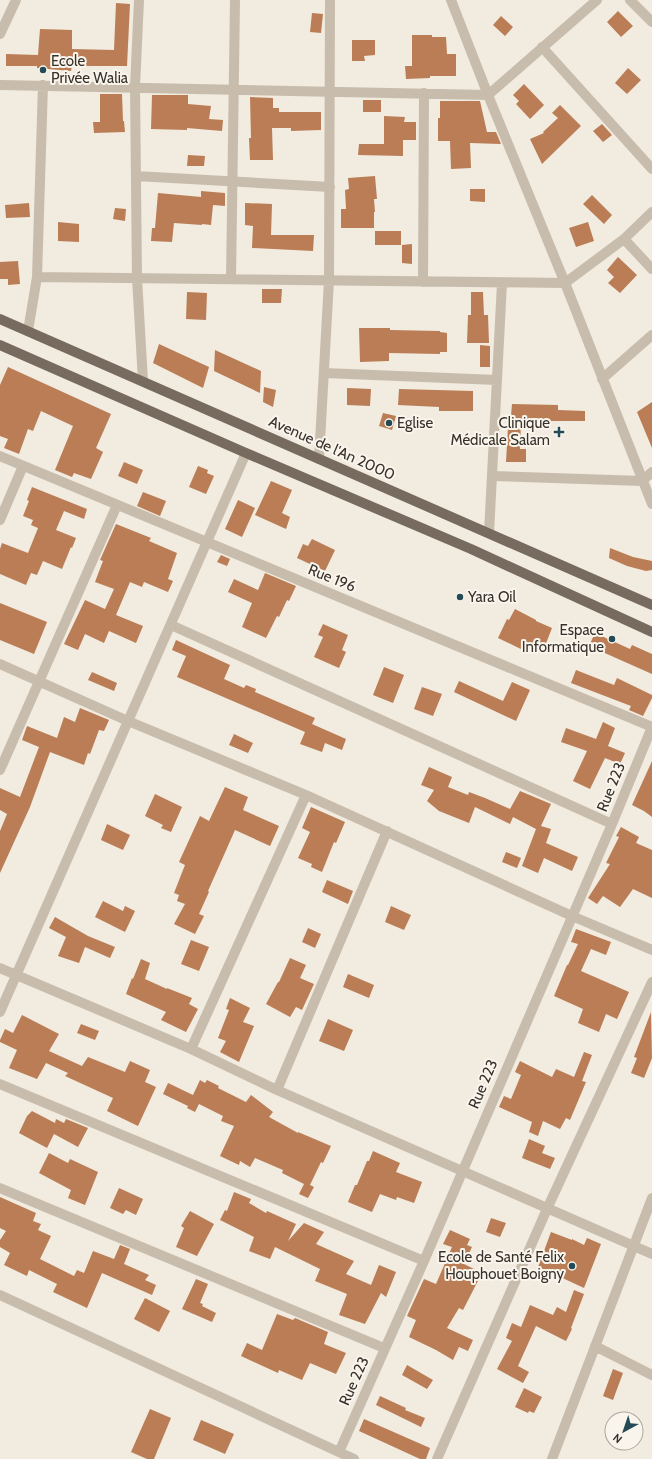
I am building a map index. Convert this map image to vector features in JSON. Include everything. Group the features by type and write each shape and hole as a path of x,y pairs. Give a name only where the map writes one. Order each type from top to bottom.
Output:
{"main road":[{"name":"Avenue de l'An 2000","path":"0,318 652,605"},
{"path":"0,345 246,453 471,549 652,632"}],"street":[{"path":"0,34 16,0"},
{"path":"139,0 135,87 138,278 143,381"},
{"path":"231,279 235,0"},
{"path":"319,458 329,280 330,0"},
{"path":"451,0 652,504"},
{"path":"0,85 488,95 597,0"},
{"path":"630,0 652,22"},
{"path":"542,47 652,169"},
{"path":"28,331 37,277 43,85"},
{"path":"423,282 424,93"},
{"path":"136,176 330,187"},
{"path":"37,277 565,283 624,239 652,212"},
{"path":"624,239 652,269"},
{"path":"489,533 502,283"},
{"path":"602,379 652,335"},
{"path":"324,373 497,380"},
{"path":"0,1012 246,453"},
{"name":"Rue 196","path":"0,456 652,727"},
{"path":"0,520 23,466"},
{"path":"492,476 642,481 652,472"},
{"path":"0,770 117,505"},
{"path":"171,625 612,824"},
{"path":"0,664 128,722 306,795 572,916 652,950"},
{"name":"Rue 223","path":"339,1452 424,1261 461,1171 612,824 652,727"},
{"path":"191,1049 306,795"},
{"path":"277,1090 388,832"},
{"path":"0,968 191,1049 277,1090 652,1254"},
{"path":"436,1459 547,1209 652,982"},
{"path":"0,1084 424,1261"},
{"path":"0,1188 384,1348"},
{"path":"552,1459 652,1198"},
{"path":"0,1295 354,1459"},
{"path":"595,1346 652,1375"}],"building":[{"path":"116,3 130,4 127,66 72,66 71,71 37,68 37,66 6,66 6,54 38,55 40,29 72,30 72,49 114,50"},
{"path":"618,11 633,26 621,37 607,22"},
{"path":"312,13 323,14 321,33 310,32"},
{"path":"501,16 513,27 505,36 493,25"},
{"path":"412,35 446,37 447,54 456,54 456,76 430,76 430,78 406,79 405,66 412,66"},
{"path":"352,40 375,40 375,55 364,56 365,61 352,61"},
{"path":"628,68 641,80 627,94 615,83"},
{"path":"524,84 544,105 530,119 516,104 519,101 513,95"},
{"path":"100,94 122,94 125,132 94,133 93,122 100,122"},
{"path":"152,95 188,95 188,104 211,106 209,119 223,120 222,131 187,128 187,130 151,129"},
{"path":"250,97 273,98 273,108 279,108 279,112 321,112 321,130 291,131 291,128 272,128 273,160 250,160"},
{"path":"363,100 381,100 381,112 363,112"},
{"path":"440,101 480,101 487,132 496,132 501,144 470,143 471,168 451,169 450,141 438,141"},
{"path":"560,105 581,126 542,164 530,139 544,133 543,132 558,118 552,113"},
{"path":"384,116 405,117 404,122 416,122 416,140 403,140 403,156 358,155 359,144 384,144"},
{"path":"602,124 612,135 603,142 593,131"},
{"path":"188,155 205,156 204,166 187,166"},
{"path":"375,176 377,199 374,199 374,228 341,228 341,209 346,209 345,190 349,189 348,178"},
{"path":"470,189 485,189 485,202 470,201"},
{"path":"201,191 225,193 225,206 213,205 211,225 174,223 172,242 151,241 152,228 155,228 158,193 201,197"},
{"path":"592,195 612,215 604,224 583,204"},
{"path":"29,203 30,217 6,218 5,205"},
{"path":"245,203 272,204 271,235 314,235 313,251 252,248 253,226 245,225"},
{"path":"115,208 126,209 125,221 113,219"},
{"path":"58,222 79,224 79,242 58,241"},
{"path":"588,222 594,241 576,247 569,228"},
{"path":"375,231 401,231 401,245 375,245"},
{"path":"412,244 412,264 402,263 402,245"},
{"path":"618,257 637,275 620,293 608,283 614,277 607,270"},
{"path":"18,261 20,284 8,285 8,279 0,279 0,262"},
{"path":"262,289 282,289 281,303 262,303"},
{"path":"187,292 207,293 206,320 186,319"},
{"path":"471,292 483,292 484,315 488,315 489,343 467,343 468,315 471,315"},
{"path":"359,328 440,331 447,333 447,352 440,352 440,354 389,353 389,361 360,362"},
{"path":"159,344 209,367 203,388 153,363"},
{"path":"480,345 490,346 490,367 480,367"},
{"path":"215,350 261,371 260,393 214,371"},
{"path":"8,367 111,414 96,448 103,452 91,479 74,473 72,477 55,470 73,426 41,411 33,431 28,429 19,454 4,448 8,439 0,436 0,385"},
{"path":"264,387 276,390 273,407 263,402"},
{"path":"347,388 371,389 370,406 347,405"},
{"path":"399,389 473,391 473,411 439,411 439,407 398,405"},
{"path":"652,402 652,448 637,412"},
{"path":"512,404 558,405 558,410 585,411 585,421 521,421 520,449 526,449 526,462 506,462 508,427 510,427"},
{"path":"383,413 396,416 392,430 379,426"},
{"path":"124,462 143,470 137,484 118,476"},
{"path":"198,466 208,470 207,473 214,476 206,494 189,487"},
{"path":"271,481 292,490 282,513 290,517 286,529 255,515"},
{"path":"32,487 87,509 84,519 64,511 56,530 76,538 62,569 43,561 37,575 31,573 26,585 0,574 0,549 2,543 28,553 38,528 31,525 33,520 23,516 29,501 27,500"},
{"path":"143,492 166,501 160,516 137,506"},
{"path":"238,500 255,508 242,537 225,529"},
{"path":"116,524 151,538 149,541 177,553 168,579 173,581 168,592 144,582 142,587 130,582 116,615 143,626 136,643 109,631 104,643 85,634 78,650 64,644 85,600 105,609 114,589 95,582 103,561 100,560"},
{"path":"312,539 335,550 325,571 297,558 303,544 308,546"},
{"path":"610,548 633,557 652,561 652,570 646,571 627,566 609,558"},
{"path":"221,555 230,559 227,566 217,562"},
{"path":"265,573 296,586 279,617 277,616 266,638 242,627 252,603 228,592 234,579 258,590"},
{"path":"0,603 47,622 34,654 0,640"},
{"path":"515,609 552,628 545,646 534,641 532,644 530,643 529,646 527,645 525,651 498,638 507,619 509,620"},
{"path":"323,624 348,635 342,650 346,652 339,668 314,657 323,637 318,635"},
{"path":"595,633 630,649 632,645 652,654 652,674 589,646"},
{"path":"176,640 230,665 224,679 244,688 246,685 256,689 255,692 315,718 312,724 346,739 342,750 325,743 322,752 300,744 305,732 177,677 186,656 172,650"},
{"path":"384,667 404,675 393,703 373,695"},
{"path":"576,670 614,685 617,678 652,695 643,716 629,710 631,706 571,683"},
{"path":"92,672 117,683 114,691 88,680"},
{"path":"459,681 503,701 512,682 530,690 516,721 454,692"},
{"path":"422,687 442,694 433,716 414,709"},
{"path":"80,708 109,720 104,731 99,730 84,765 50,752 30,807 0,873 0,831 7,814 0,810 0,788 20,797 39,747 22,740 27,726 57,738 64,717 75,722"},
{"path":"603,722 615,728 608,746 625,753 620,764 605,758 590,789 573,781 587,751 561,742 566,728 596,739"},
{"path":"234,734 253,743 248,753 229,745"},
{"path":"652,761 652,817 632,805"},
{"path":"429,767 452,777 448,787 468,795 469,792 510,809 520,791 551,804 541,826 551,829 546,843 578,857 572,871 544,858 538,873 522,866 536,829 513,817 510,824 475,807 469,823 439,811 427,801 434,790 421,785"},
{"path":"225,787 248,797 243,810 279,826 270,846 235,830 199,914 204,916 195,934 174,924 185,904 177,901 179,895 174,893 185,865 179,862 200,816 209,821"},
{"path":"155,794 182,807 171,832 161,828 163,825 145,816"},
{"path":"311,807 345,822 336,843 334,842 322,872 311,867 312,864 298,858 310,832 302,828"},
{"path":"107,824 130,835 123,850 101,840"},
{"path":"621,827 639,837 636,843 652,850 652,898 633,889 620,907 603,896 597,904 588,898 610,864 606,863 619,837 616,836"},
{"path":"506,852 521,858 517,868 502,862"},
{"path":"327,880 353,891 348,904 322,892"},
{"path":"103,901 123,911 125,906 135,911 125,932 95,917"},
{"path":"391,906 411,915 404,930 385,922"},
{"path":"55,917 88,936 115,947 110,958 85,947 79,963 58,956 66,937 49,928"},
{"path":"308,928 321,934 315,948 302,942"},
{"path":"576,929 611,942 606,955 591,949 581,971 629,992 617,1019 606,1014 599,1032 578,1023 583,1009 554,996 578,944 571,942"},
{"path":"191,940 209,947 199,971 181,964"},
{"path":"290,958 306,965 300,978 314,984 302,1010 296,1007 290,1017 266,1004 279,982"},
{"path":"141,959 150,963 145,979 192,998 189,1004 198,1009 186,1032 161,1020 166,1012 126,994"},
{"path":"348,974 374,985 369,998 343,987"},
{"path":"230,998 250,1008 243,1022 254,1026 239,1062 220,1052 226,1041 218,1038 229,1010 226,1009"},
{"path":"651,1012 652,1058 644,1078 631,1073 637,1058 634,1057"},
{"path":"22,1015 59,1034 49,1051 82,1066 88,1057 125,1072 130,1061 150,1070 145,1082 156,1087 138,1126 107,1111 113,1098 65,1076 68,1073 46,1063 37,1079 9,1068 17,1050 0,1042 0,1040 5,1029 13,1033"},
{"path":"328,1019 353,1030 344,1051 319,1041"},
{"path":"81,1024 99,1031 95,1040 77,1033"},
{"path":"584,1052 592,1055 582,1081 586,1082 570,1120 566,1118 560,1129 543,1121 538,1136 529,1132 532,1122 499,1107 504,1096 511,1099 521,1075 515,1072 520,1061 552,1077 556,1069 574,1077"},
{"path":"200,1080 205,1083 207,1080 219,1086 218,1088 246,1102 251,1095 273,1112 269,1117 298,1133 331,1146 323,1163 321,1162 310,1185 314,1187 308,1198 299,1194 304,1184 282,1173 283,1170 255,1158 250,1167 240,1161 239,1165 220,1156 234,1126 221,1121 223,1116 199,1104 195,1112 187,1108 188,1106 163,1094 168,1083 193,1095"},
{"path":"32,1111 55,1123 56,1119 64,1123 66,1119 88,1128 78,1147 54,1134 47,1148 19,1133 27,1116"},
{"path":"529,1139 545,1146 542,1153 555,1158 550,1169 522,1158"},
{"path":"373,1151 400,1163 396,1172 422,1182 414,1203 397,1197 396,1200 380,1194 372,1212 348,1202"},
{"path":"49,1153 68,1163 70,1159 98,1172 85,1205 68,1198 71,1190 39,1173"},
{"path":"119,1188 143,1199 136,1215 126,1210 123,1214 110,1208"},
{"path":"234,1192 251,1199 249,1203 266,1213 267,1211 296,1224 288,1241 304,1223 324,1232 316,1244 354,1261 346,1274 371,1285 379,1265 396,1272 386,1297 381,1293 365,1324 339,1315 347,1294 315,1281 320,1269 275,1247 270,1259 249,1251 254,1237 220,1220 225,1210 227,1211"},
{"path":"0,1197 36,1213 33,1221 41,1224 38,1230 51,1236 40,1259 74,1276 77,1270 84,1273 93,1251 114,1259 120,1245 130,1249 124,1264 149,1275 145,1280 156,1285 152,1295 102,1273 87,1308 53,1292 57,1284 29,1270 27,1276 4,1265 10,1253 0,1247 0,1240 6,1231 0,1228"},
{"path":"190,1211 214,1224 197,1256 176,1247 184,1228 181,1226"},
{"path":"491,1218 506,1223 500,1237 486,1232"},
{"path":"450,1230 470,1239 467,1245 472,1247 464,1264 482,1273 463,1310 459,1308 447,1328 473,1340 468,1351 459,1347 453,1360 409,1337 416,1320 407,1316 424,1279 436,1284 452,1247 443,1244"},
{"path":"551,1232 584,1245 587,1238 601,1244 584,1288 538,1267"},
{"path":"196,1279 208,1284 200,1303 203,1304 202,1306 216,1313 212,1322 182,1309"},
{"path":"574,1290 584,1294 571,1328 572,1329 566,1341 536,1326 518,1366 529,1372 523,1383 497,1369 512,1341 506,1338 512,1323 521,1327 530,1305 553,1315 557,1307 566,1312"},
{"path":"145,1298 170,1311 159,1332 134,1319"},
{"path":"277,1314 293,1320 295,1318 328,1332 324,1344 346,1353 336,1374 310,1363 302,1380 279,1370 278,1373 241,1356 247,1343 262,1350"},
{"path":"407,1365 433,1380 427,1389 402,1375"},
{"path":"613,1369 623,1373 613,1400 603,1396"},
{"path":"524,1388 542,1397 534,1413 529,1411 528,1413 515,1407"},
{"path":"380,1396 406,1408 405,1410 425,1418 421,1427 376,1405"},
{"path":"150,1409 171,1418 154,1459 147,1459 131,1452"},
{"path":"364,1419 430,1448 426,1459 420,1459 359,1431"},
{"path":"201,1420 234,1434 225,1454 193,1440"}],"place":[{"name":"Ecole Privée Walia","path":"43,70"},
{"name":"Eglise","path":"389,423"},
{"name":"Clinique Médicale Salam","path":"559,432"},
{"name":"Yara Oil","path":"460,597"},
{"name":"Espace Informatique","path":"612,639"},
{"name":"Ecole de Santé Felix Houphouet Boigny","path":"572,1266"}]}
